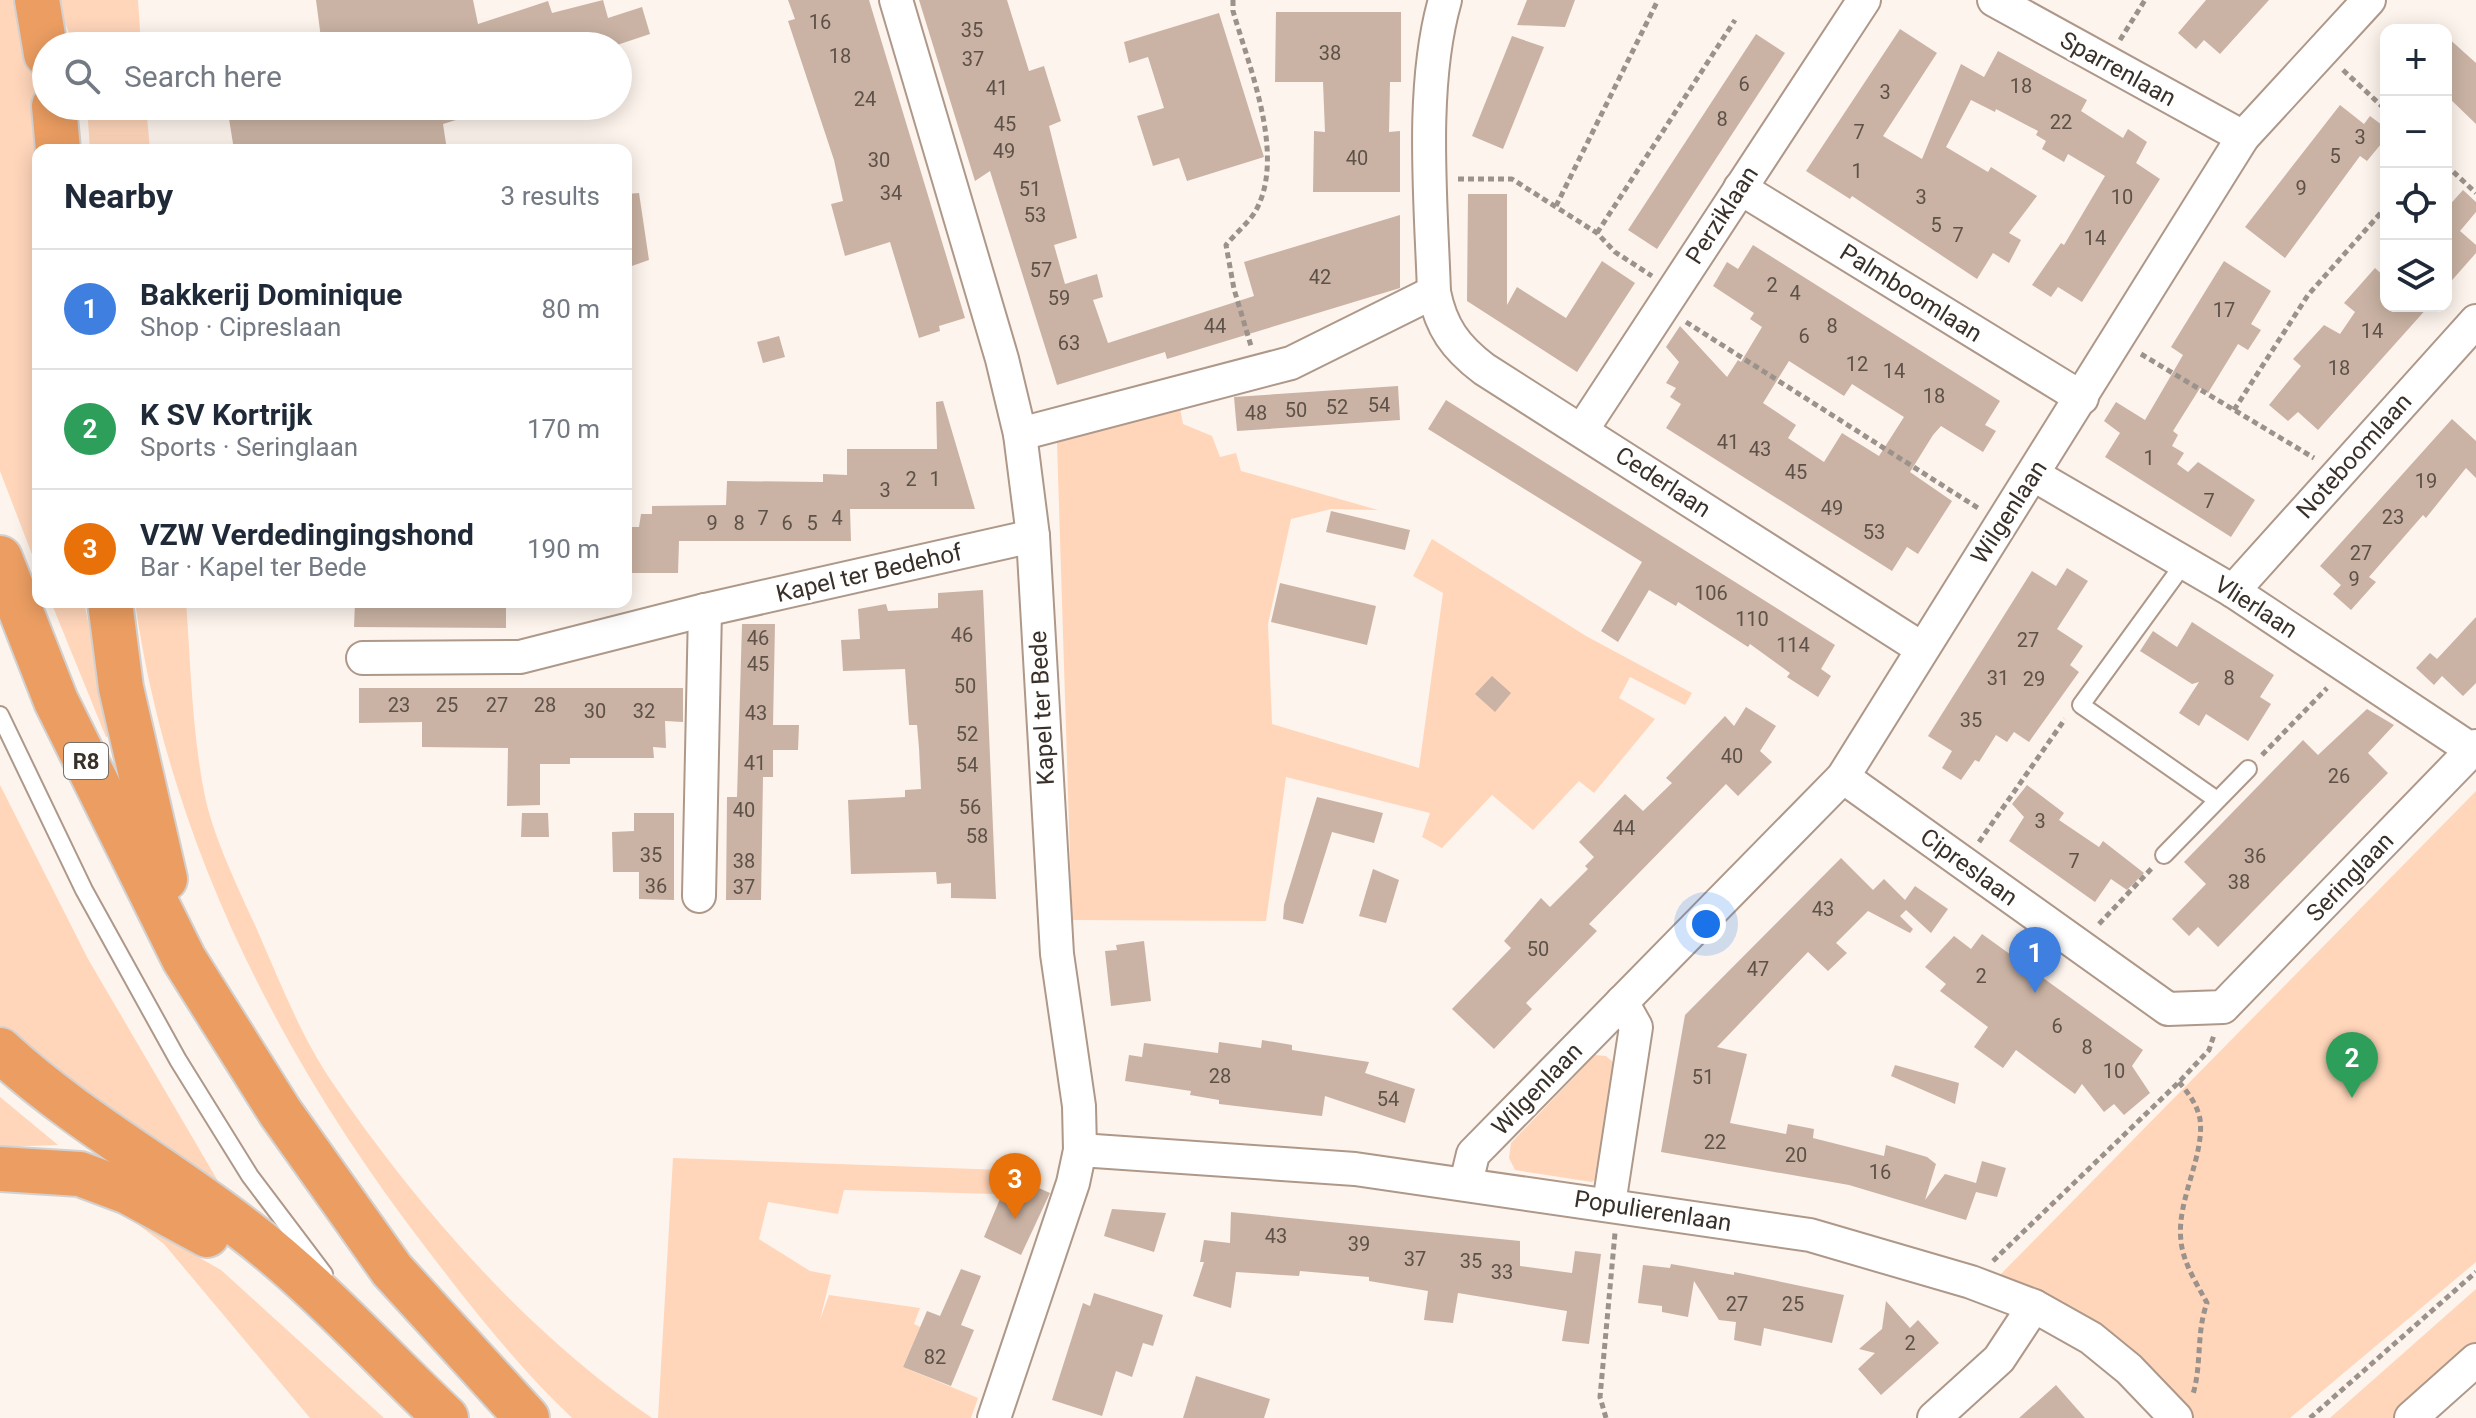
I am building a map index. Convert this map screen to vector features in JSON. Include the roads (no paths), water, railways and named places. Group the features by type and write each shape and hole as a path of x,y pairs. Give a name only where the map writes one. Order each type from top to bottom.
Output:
{"highway":[{"path":"37,0 42,32"},
{"path":"55,120 57,144"},
{"name":"R8","path":"0,558 56,701 184,959 280,1112 392,1270 527,1418"},
{"name":"R8","path":"111,608 121,688 184,959"},
{"path":"0,1050 75,1113 246,1231 446,1418"},
{"path":"0,1169 80,1174 128,1192 265,1272 367,1359 399,1374"}],"street":[{"name":"Kapel ter Bede","path":"896,0 950,194 999,346 1020,434 1033,536 1057,954 1079,1106 1080,1150 1073,1183 994,1418"},
{"name":"Cederlaan","path":"1445,0 1435,35 1432,179 1434,292 1440,323 1463,353 1921,648"},
{"name":"Perziklaan","path":"1582,430 1864,0"},
{"name":"Sparrenlaan","path":"1994,0 2243,137"},
{"name":"Wilgenlaan","path":"1466,1183 1473,1154 1843,777 2243,137 2369,0"},
{"name":"Palmboomlaan","path":"1740,188 2082,398"},
{"path":"1020,434 1291,363 1434,292"},
{"name":"Noteboomlaan","path":"2233,591 2476,321"},
{"name":"Vlierlaan","path":"2034,475 2233,591 2474,748"},
{"name":"Kapel ter Bedehof","path":"363,658 520,657 705,610 1033,536"},
{"path":"699,896 705,610"},
{"name":"Seringlaan","path":"2223,1007 2474,748"},
{"name":"Cipreslaan","path":"1843,777 2168,1009 2223,1007"},
{"path":"1609,1204 1636,1027 1622,1002"},
{"name":"Populierenlaan","path":"1080,1150 1355,1169 1810,1235 1971,1282 2034,1306 2091,1338 2184,1410"},
{"path":"1934,1418 1999,1359 2034,1306"},
{"path":"2411,1418 2476,1360"}],"lane":[{"path":"2185,562 2081,705 2217,800"},
{"path":"0,715 84,890 178,1060 250,1176 399,1374"},
{"path":"2164,855 2248,769"}],"place":[{"name":"Bakkerij Dominique","path":"2035,993"},
{"name":"K SV Kortrijk","path":"2352,1098"},
{"name":"VZW Verdedingingshond","path":"1015,1219"}]}
